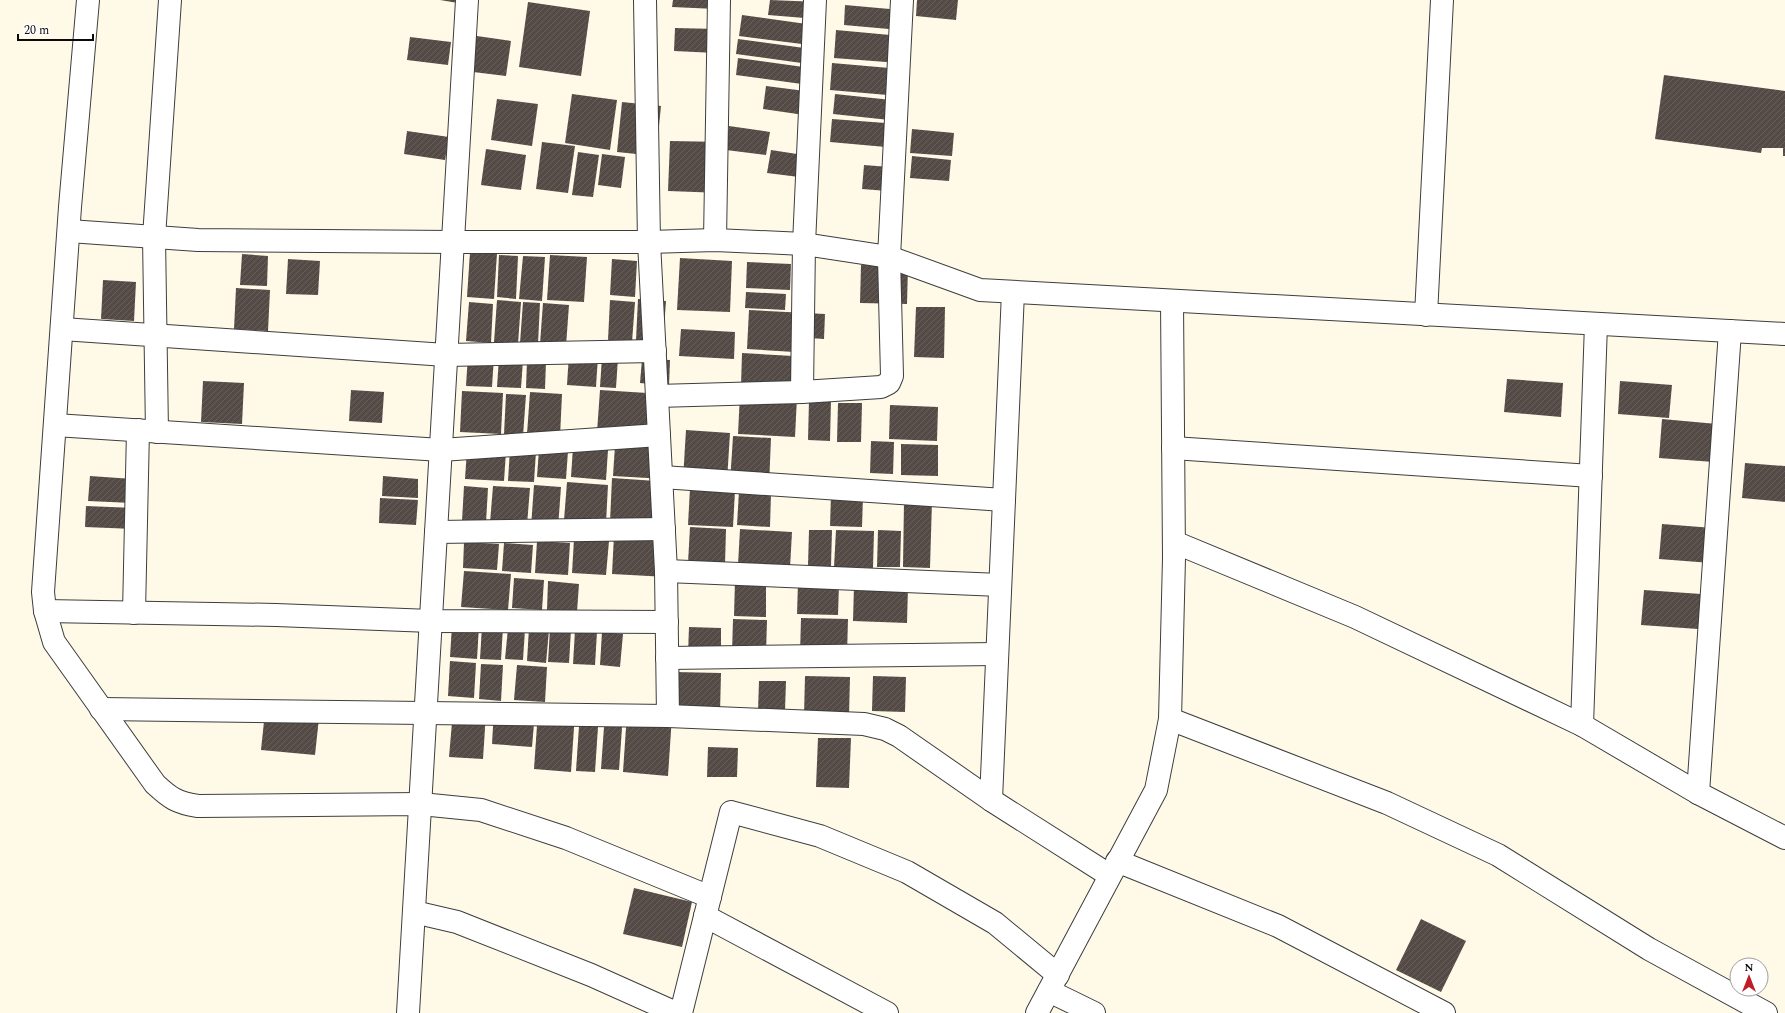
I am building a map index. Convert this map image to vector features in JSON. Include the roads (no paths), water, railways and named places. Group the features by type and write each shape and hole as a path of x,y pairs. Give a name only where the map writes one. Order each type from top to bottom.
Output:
{"street":[{"path":"88,0 69,231 43,592 45,611 54,642 155,784 170,798 184,804 198,806 420,804 481,810 566,838 707,906 887,1013"},
{"path":"134,613 156,336 154,237 170,0"},
{"path":"408,1013 466,0"},
{"path":"645,0 649,242 666,571 668,716"},
{"path":"715,240 719,0"},
{"path":"802,392 804,244 815,0"},
{"path":"657,396 802,392 881,387 889,383 892,376 889,257 902,0"},
{"path":"1426,315 1442,0"},
{"path":"69,231 198,240 453,242 649,242 715,240 804,244 889,257 980,290 1785,334"},
{"path":"991,800 1013,292"},
{"path":"1037,1013 1113,868 1156,790 1170,719 1174,542 1172,301"},
{"path":"1582,725 1596,324"},
{"path":"62,330 446,355 655,351"},
{"path":"1698,793 1730,331"},
{"path":"55,424 441,450 659,435"},
{"path":"1174,448 1591,476"},
{"path":"662,477 1004,500"},
{"path":"436,532 664,529"},
{"path":"1174,542 1355,617 1582,725 1698,793 1785,838"},
{"path":"666,571 1000,585"},
{"path":"45,611 276,615 431,621 667,622"},
{"path":"667,658 997,654"},
{"path":"101,709 426,715 668,716 864,724 885,729 899,736 991,800 1113,868 1278,926 1444,1013"},
{"path":"1170,719 1387,803 1498,855 1649,949 1766,1013"},
{"path":"681,1013 731,812 820,836 907,872 995,923 1053,983 1094,1013"},
{"path":"414,912 457,922 591,975 676,1013"}]}
